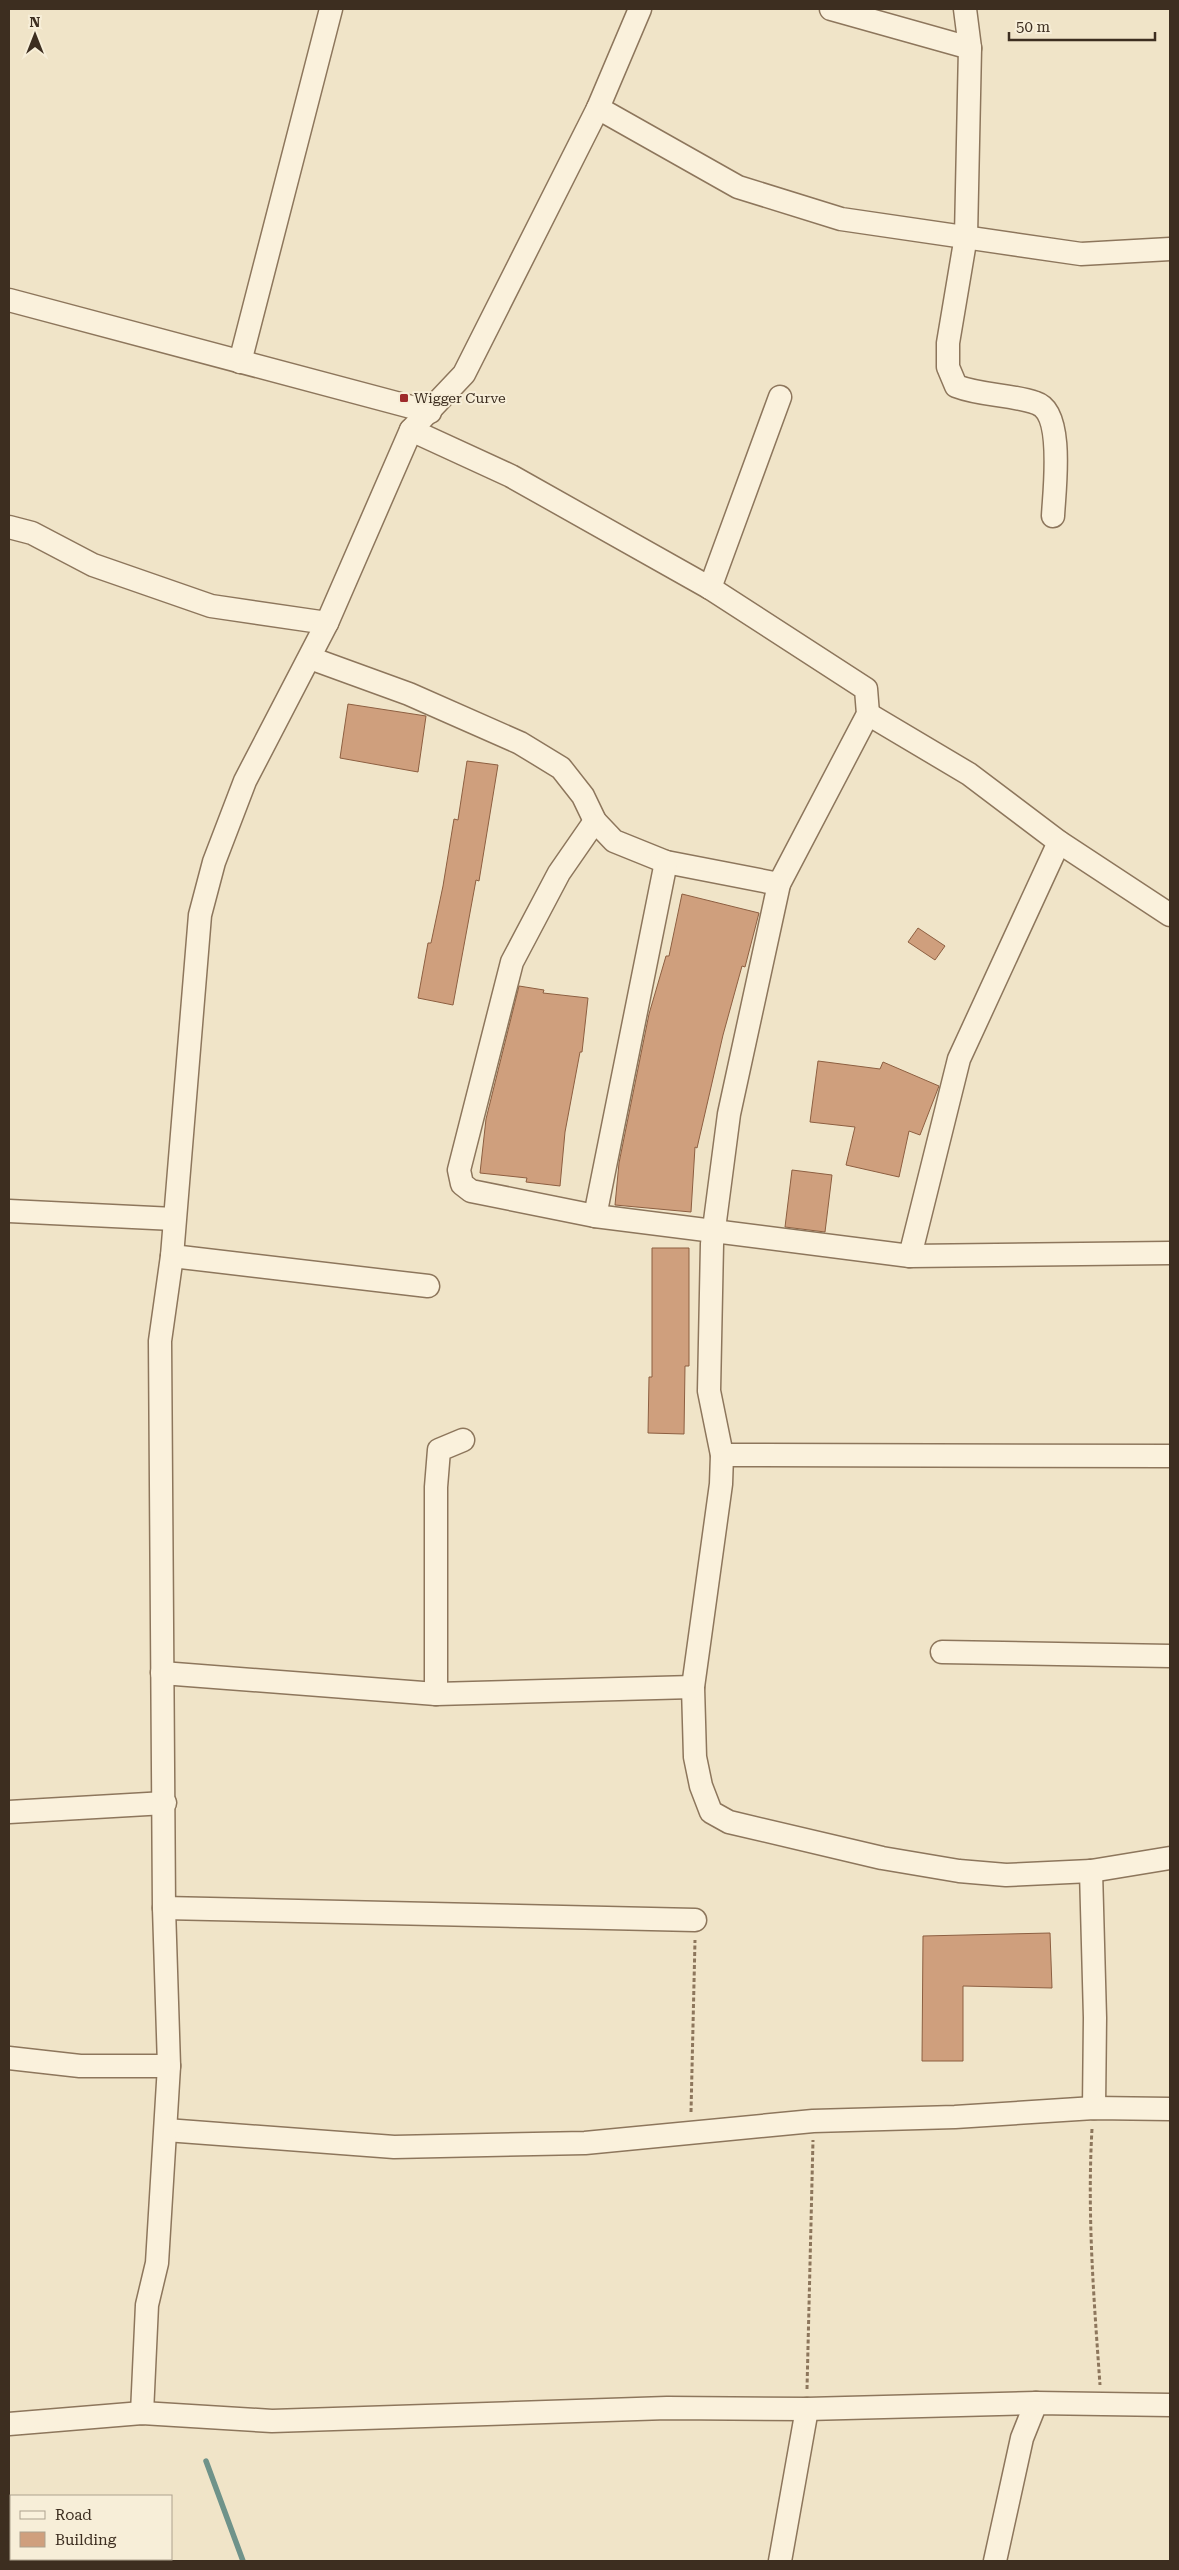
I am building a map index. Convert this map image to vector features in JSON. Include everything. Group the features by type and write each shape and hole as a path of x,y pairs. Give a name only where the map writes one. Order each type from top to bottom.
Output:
{"street":[{"path":"240,362 331,9"},
{"path":"131,2414 147,2305 157,2263 169,2066 164,1908 165,1803 162,1672 160,1341 172,1256 200,915 214,862 245,781 327,623 412,430 464,374 598,108 640,9"},
{"path":"832,9 970,48"},
{"path":"966,9 970,48 966,236 948,343 948,367 956,386 975,393 1038,403 1049,414 1056,441 1053,516"},
{"path":"598,108 738,187 841,219 1081,254 1170,249"},
{"path":"9,300 430,412"},
{"path":"710,588 780,397"},
{"path":"412,430 511,476 710,588 866,689 868,714 779,884 729,1114 712,1229 709,1391 722,1455 721,1484 693,1687 695,1757 701,1786 711,1812 728,1822 882,1858 959,1871 1006,1875 1091,1871 1170,1858"},
{"path":"9,527 32,533 93,565 211,606 327,623"},
{"path":"310,658 409,694 520,743 561,768 583,796 595,821 614,841 666,862 779,884"},
{"path":"868,714 969,774 1059,842 1170,915"},
{"path":"595,821 559,873 512,962 459,1170 462,1184 471,1191 595,1216 712,1229 910,1256 1170,1254"},
{"path":"910,1256 959,1059 1059,842"},
{"path":"595,1216 666,862"},
{"path":"9,1211 174,1219"},
{"path":"172,1256 428,1286"},
{"path":"436,1694 436,1486 439,1450 463,1440"},
{"path":"722,1455 1170,1456"},
{"path":"942,1652 1170,1656"},
{"path":"162,1672 436,1694 693,1687"},
{"path":"9,1812 165,1803"},
{"path":"1091,1871 1095,2018 1094,2108"},
{"path":"164,1908 695,1920"},
{"path":"9,2058 80,2066 169,2066"},
{"path":"166,2130 394,2146 585,2143 813,2121 955,2118 1094,2108 1170,2109"},
{"path":"995,2561 1022,2438 1036,2403"},
{"path":"9,2424 131,2414 272,2421 667,2408 807,2409 1036,2403 1170,2405"},
{"path":"780,2561 807,2409"}],"path":[{"path":"690,2134 695,1920"},
{"path":"1094,2108 1089,2178 1090,2228 1101,2405"},
{"path":"807,2409 813,2121"}],"building":[{"path":"348,704 426,716 418,772 340,758"},
{"path":"467,761 498,765 479,881 476,880 453,1005 418,998 428,943 431,943 443,886 454,819 458,820"},
{"path":"682,894 759,913 745,967 742,966 723,1035 697,1148 695,1147 691,1212 615,1205 619,1163 649,1014 666,956 669,956"},
{"path":"918,928 945,946 935,960 908,942"},
{"path":"519,986 544,990 543,993 588,998 582,1052 580,1052 565,1132 560,1186 526,1182 527,1178 480,1173 486,1119"},
{"path":"818,1061 880,1069 883,1062 939,1086 920,1135 909,1131 899,1177 846,1165 855,1127 810,1122"},
{"path":"792,1170 832,1175 825,1232 785,1227"},
{"path":"652,1248 689,1248 689,1366 685,1366 684,1434 648,1433 649,1377 652,1377"},
{"path":"1050,1933 1052,1988 963,1986 963,2061 922,2061 923,1936"}],"waterway":[{"path":"206,2461 243,2561"}],"place":[{"name":"Wigger Curve","path":"404,398"}]}
